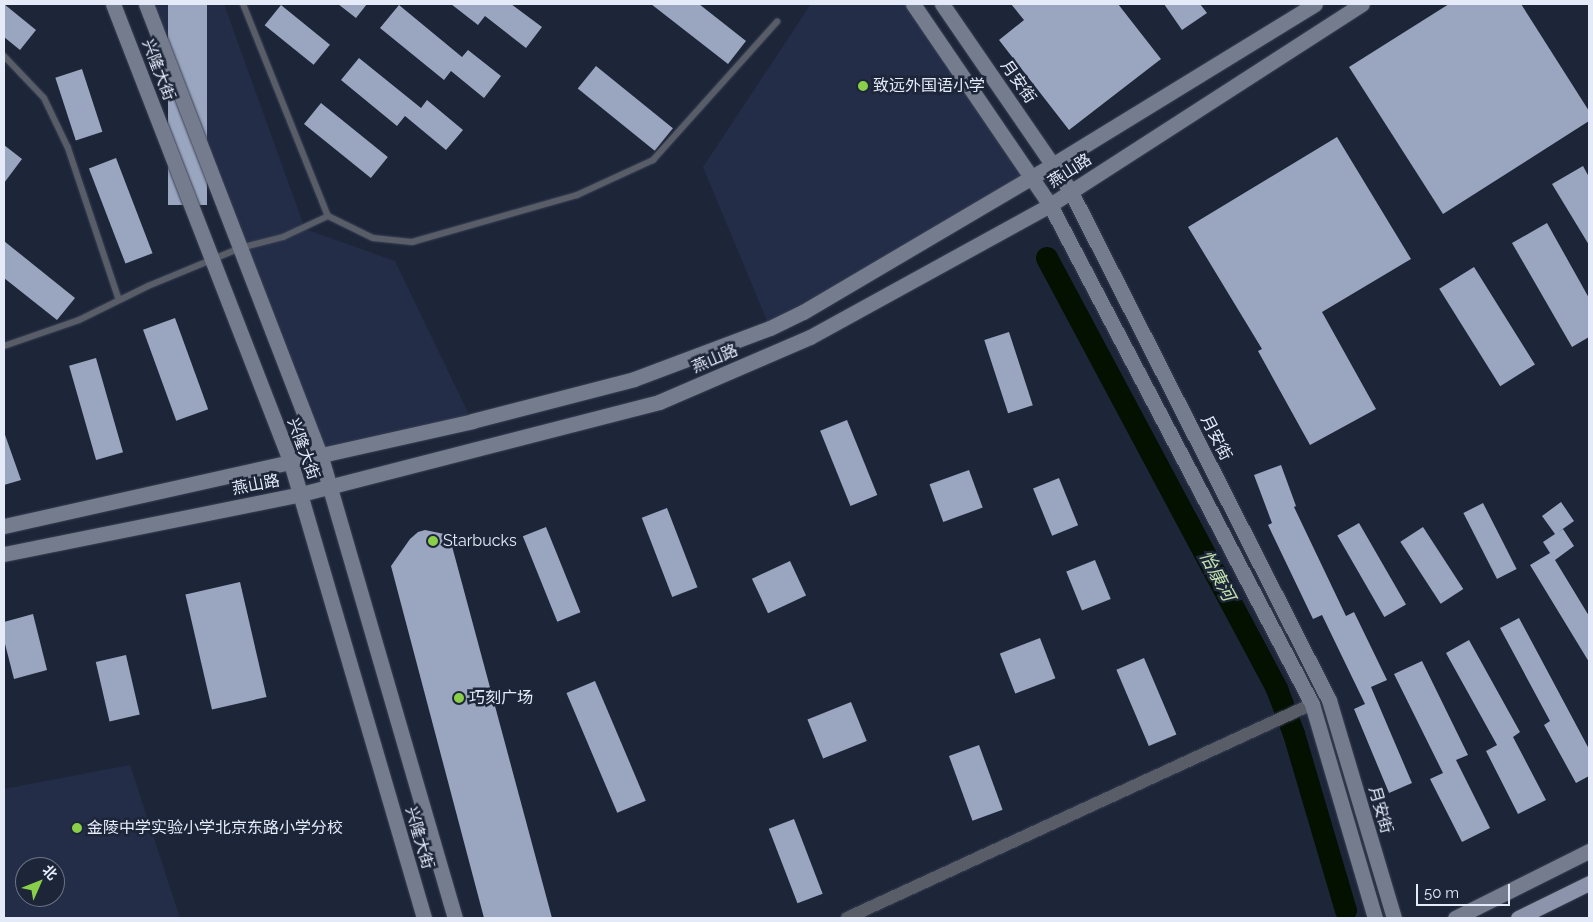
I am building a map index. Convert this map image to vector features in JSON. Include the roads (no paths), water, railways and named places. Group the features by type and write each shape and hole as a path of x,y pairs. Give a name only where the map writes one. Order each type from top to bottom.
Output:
{"main road":[{"path":"1518,918 1589,883"}],"street":[{"name":"兴隆大街","path":"113,4 291,463 424,918"},
{"name":"兴隆大街","path":"146,4 321,457 456,918"},
{"path":"913,4 1033,177 1050,205 1311,704 1375,918"},
{"name":"月安街","path":"942,4 1054,164 1071,192 1329,700 1394,918"},
{"name":"燕山路","path":"4,526 321,457 634,379 770,328 803,312 1033,177 1315,4"},
{"name":"燕山路","path":"4,554 301,494 659,402 810,337 1050,205 1362,4"},
{"path":"847,918 1311,704"},
{"path":"1455,918 1589,851"}],"lane":[{"path":"243,4 328,216 373,238 412,242 577,195 653,160 778,22"},
{"path":"4,56 44,98 60,131 119,300"},
{"path":"4,346 79,320 119,300 240,248 283,237 328,216"}],"waterway":[{"name":"怡康河","path":"1047,258 1277,689 1294,734 1346,911"}],"place":[{"name":"致远外国语小学","path":"863,86"},
{"name":"Starbucks","path":"433,541"},
{"name":"巧刻广场","path":"459,698"},
{"name":"金陵中学实验小学北京东路小学分校","path":"77,828"}]}
